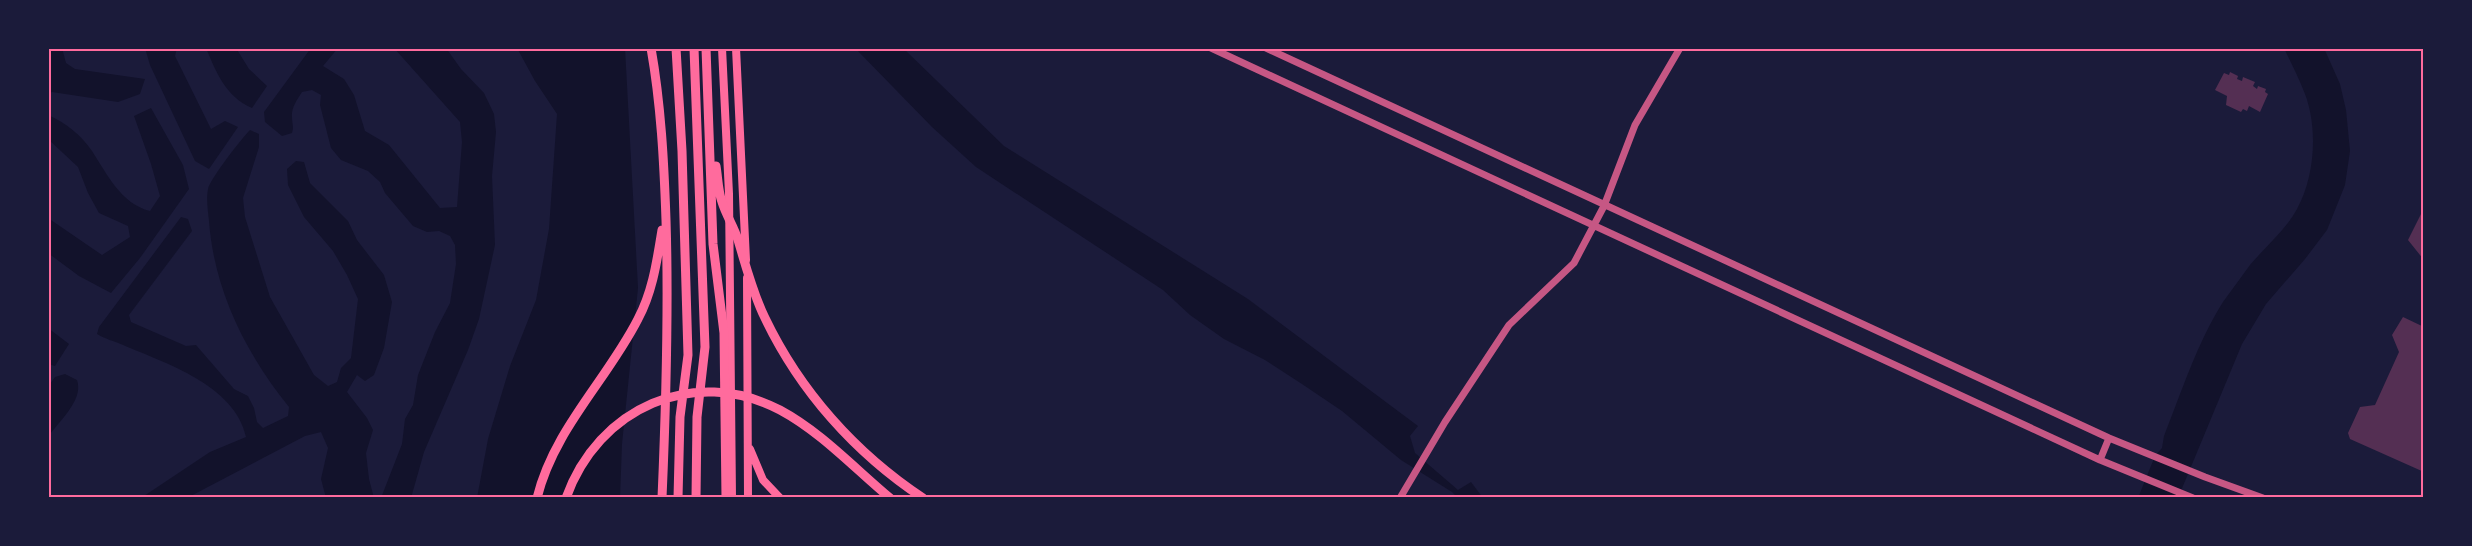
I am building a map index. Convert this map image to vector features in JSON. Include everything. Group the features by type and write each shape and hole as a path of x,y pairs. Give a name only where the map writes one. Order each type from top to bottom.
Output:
{"highway":[{"path":"651,48 660,99 665,198 668,361 662,498"},
{"path":"676,48 688,355 680,417 678,498"},
{"path":"694,48 705,347 697,417 696,498"},
{"path":"706,48 713,244 724,333 726,498"},
{"path":"710,127 721,201 737,237 759,305 772,333 800,377 834,422 878,465 923,498"},
{"path":"537,498 544,475 560,441 580,406 630,334 648,298 659,251 665,198"},
{"path":"566,498 575,475 587,455 602,437 620,422 649,404 667,398 717,392 750,397 789,416 826,442 890,498"}],"main road":[{"path":"722,48 730,206 732,498"},
{"path":"736,48 749,323 748,498"},
{"path":"749,446 763,480 780,498"}],"street":[{"path":"1211,48 2100,460 2193,498"},
{"path":"1266,48 2109,438 2264,498"},
{"path":"1400,498 1440,430 1509,325 1574,263 1605,206 1635,125 1680,48"},
{"path":"2100,460 2109,438"}],"shaded area":[{"path":"48,48 62,48 66,63 75,69 145,79 140,94 118,102 52,92 48,94"},
{"path":"145,48 177,48 175,56 211,129 225,121 238,127 209,169 195,161 150,65"},
{"path":"206,48 236,48 249,69 267,86 252,108 229,91 218,75"},
{"path":"311,48 338,48 323,66 344,79 354,95 365,131 389,145 440,208 457,207 462,142 460,122 394,48 446,48 461,69 484,93 494,114 496,132 492,176 495,245 479,319 424,452 411,498 381,498 402,444 405,419 413,405 418,375 435,332 450,303 456,264 455,245 450,236 439,231 427,232 413,226 385,193 380,182 368,171 341,160 331,148 320,105 321,95 312,90 302,92 292,110 292,133 282,136 265,122 264,112"},
{"path":"517,48 625,48 638,288 622,444 620,498 477,498 488,439 510,366 536,300 549,229 557,114"},
{"path":"855,48 903,48 1004,146 1248,299 1418,426 1410,436 1415,453 1458,490 1471,482 1483,498 1458,498 1401,460 1342,411 1265,360 1224,339 1190,315 1163,290 976,167 932,127"},
{"path":"2284,48 2324,48 2340,84 2346,110 2350,151 2345,185 2327,230 2266,304 2242,344 2178,498 2138,498 2155,456 2162,448 2164,436 2205,334 2223,302 2250,265 2292,217 2308,182 2313,152 2312,122 2305,94"},
{"path":"151,108 183,165 189,189 140,258 111,293 79,276 48,253 48,218 102,255 130,237 128,226 99,213 78,167 48,139 48,115 67,126 83,140 123,195 131,202 150,211 160,196 134,116"},
{"path":"250,130 259,134 259,147 243,198 245,217 270,297 314,375 328,386 337,382 341,368 351,358 358,299 333,251 304,217 288,185 287,169 296,161 304,162 310,183 348,221 357,240 384,275 392,302 384,348 374,375 365,381 357,375 347,392 367,418 373,430 366,453 374,498 326,498 321,479 328,448 321,432 305,436 187,498 141,498 210,452 246,437 239,419 228,403 196,378 97,334 99,327 181,217 188,219 192,231 129,315 131,322 186,346 196,345 234,389 248,396 257,422 263,428 288,416 289,407 259,365 235,320 225,296 212,247 207,205 208,189 220,168"},
{"path":"48,328 69,344 55,366 48,364"},
{"path":"65,374 77,380 77,395 74,403 48,437 48,387 55,377"}],"building":[{"path":"2230,72 2242,81 2243,77 2255,82 2253,86 2257,89 2258,86 2266,89 2265,92 2268,94 2260,112 2249,106 2247,111 2243,109 2241,112 2226,105 2227,96 2215,90 2224,73 2229,75"},
{"path":"2424,208 2424,260 2408,240"},
{"path":"2403,317 2424,327 2424,472 2350,439 2348,433 2360,407 2375,405 2399,352 2392,335"}]}
